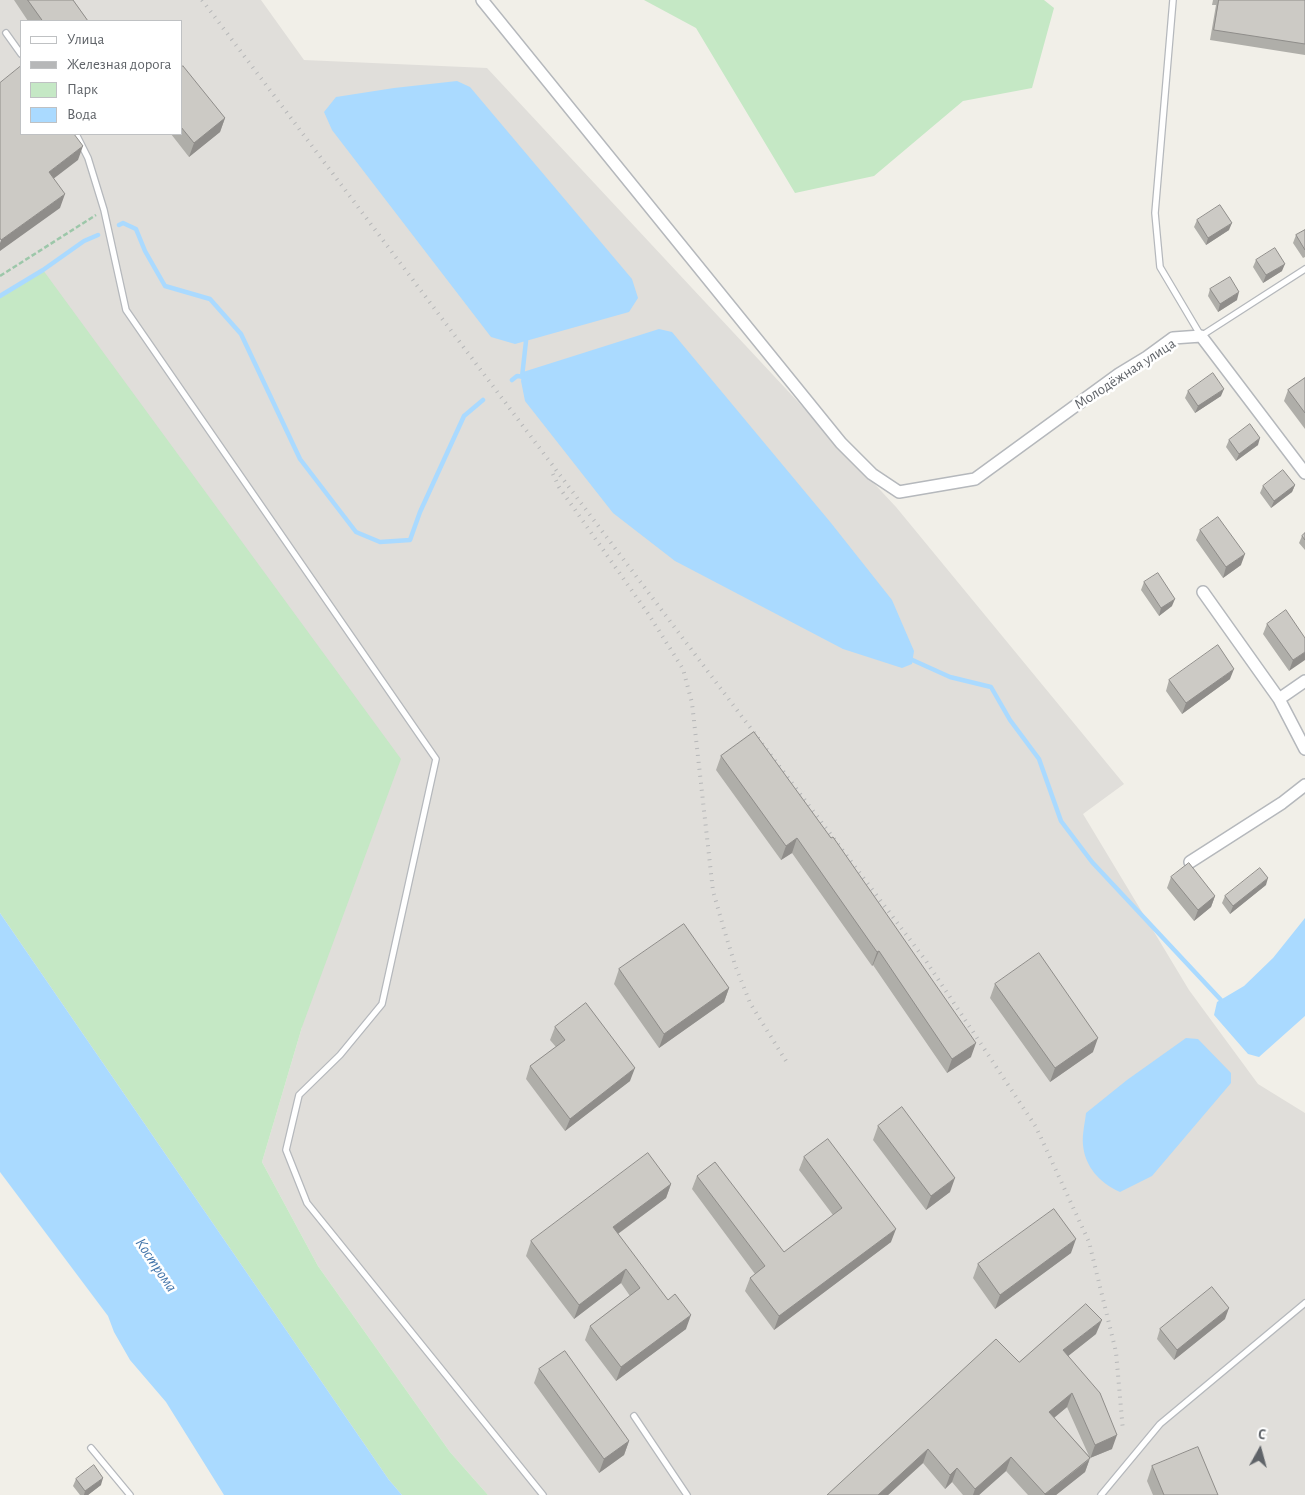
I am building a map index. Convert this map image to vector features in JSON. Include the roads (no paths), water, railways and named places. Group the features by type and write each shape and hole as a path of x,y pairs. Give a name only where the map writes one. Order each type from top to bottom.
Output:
{"street":[{"name":"Молодёжная улица","path":"482,0 841,443 872,474 899,492 975,479 1119,374 1173,338 1201,336"},
{"path":"1201,336 1305,474"},
{"path":"1203,592 1279,699 1305,749"},
{"path":"1279,699 1305,681"},
{"path":"1190,862 1282,803 1305,785"}],"lane":[{"path":"1173,0 1155,213 1160,267 1201,336 1305,269"},
{"path":"6,33 20,53"},
{"path":"76,135 88,158 104,210 126,310 436,759 382,1004 340,1055 299,1096 286,1150 307,1203 543,1495"},
{"path":"1101,1495 1160,1424 1305,1303"},
{"path":"634,1416 687,1495"},
{"path":"91,1448 130,1495"}],"water":[{"path":"457,81 470,87 632,279 638,298 629,312 515,344 491,337 332,130 324,112 336,97"},
{"path":"659,329 672,332 831,523 892,600 914,651 912,664 902,668 843,649 675,561 613,513 525,401 521,381 523,372"},
{"name":"Кострома","path":"0,913 389,1480 402,1495 224,1495 166,1402 130,1360 114,1332 108,1316 0,1172"},
{"path":"1305,918 1305,1016 1259,1057 1248,1054 1214,1015 1217,1002 1244,986 1273,958"},
{"path":"1186,1038 1198,1039 1231,1073 1231,1083 1152,1176 1120,1192 1100,1179 1090,1167 1084,1153 1083,1141 1086,1113 1127,1080"}],"waterway":[{"path":"119,225 123,223 136,229 145,251 165,286 210,299 241,334 300,459 356,532 380,542 410,540 420,512 464,416 483,400"},
{"path":"0,296 43,270 84,241 98,235"},
{"path":"522,377 526,341"},
{"path":"512,380 517,376 526,377"},
{"path":"908,658 950,677 991,687 1010,720 1039,759 1061,821 1092,862 1224,1002"}],"railway":[{"path":"202,0 926,961 1036,1127 1089,1242 1116,1352 1123,1431"},
{"path":"553,474 559,487 649,615 683,669 692,703 713,891 735,965 750,1003 786,1061"}]}
